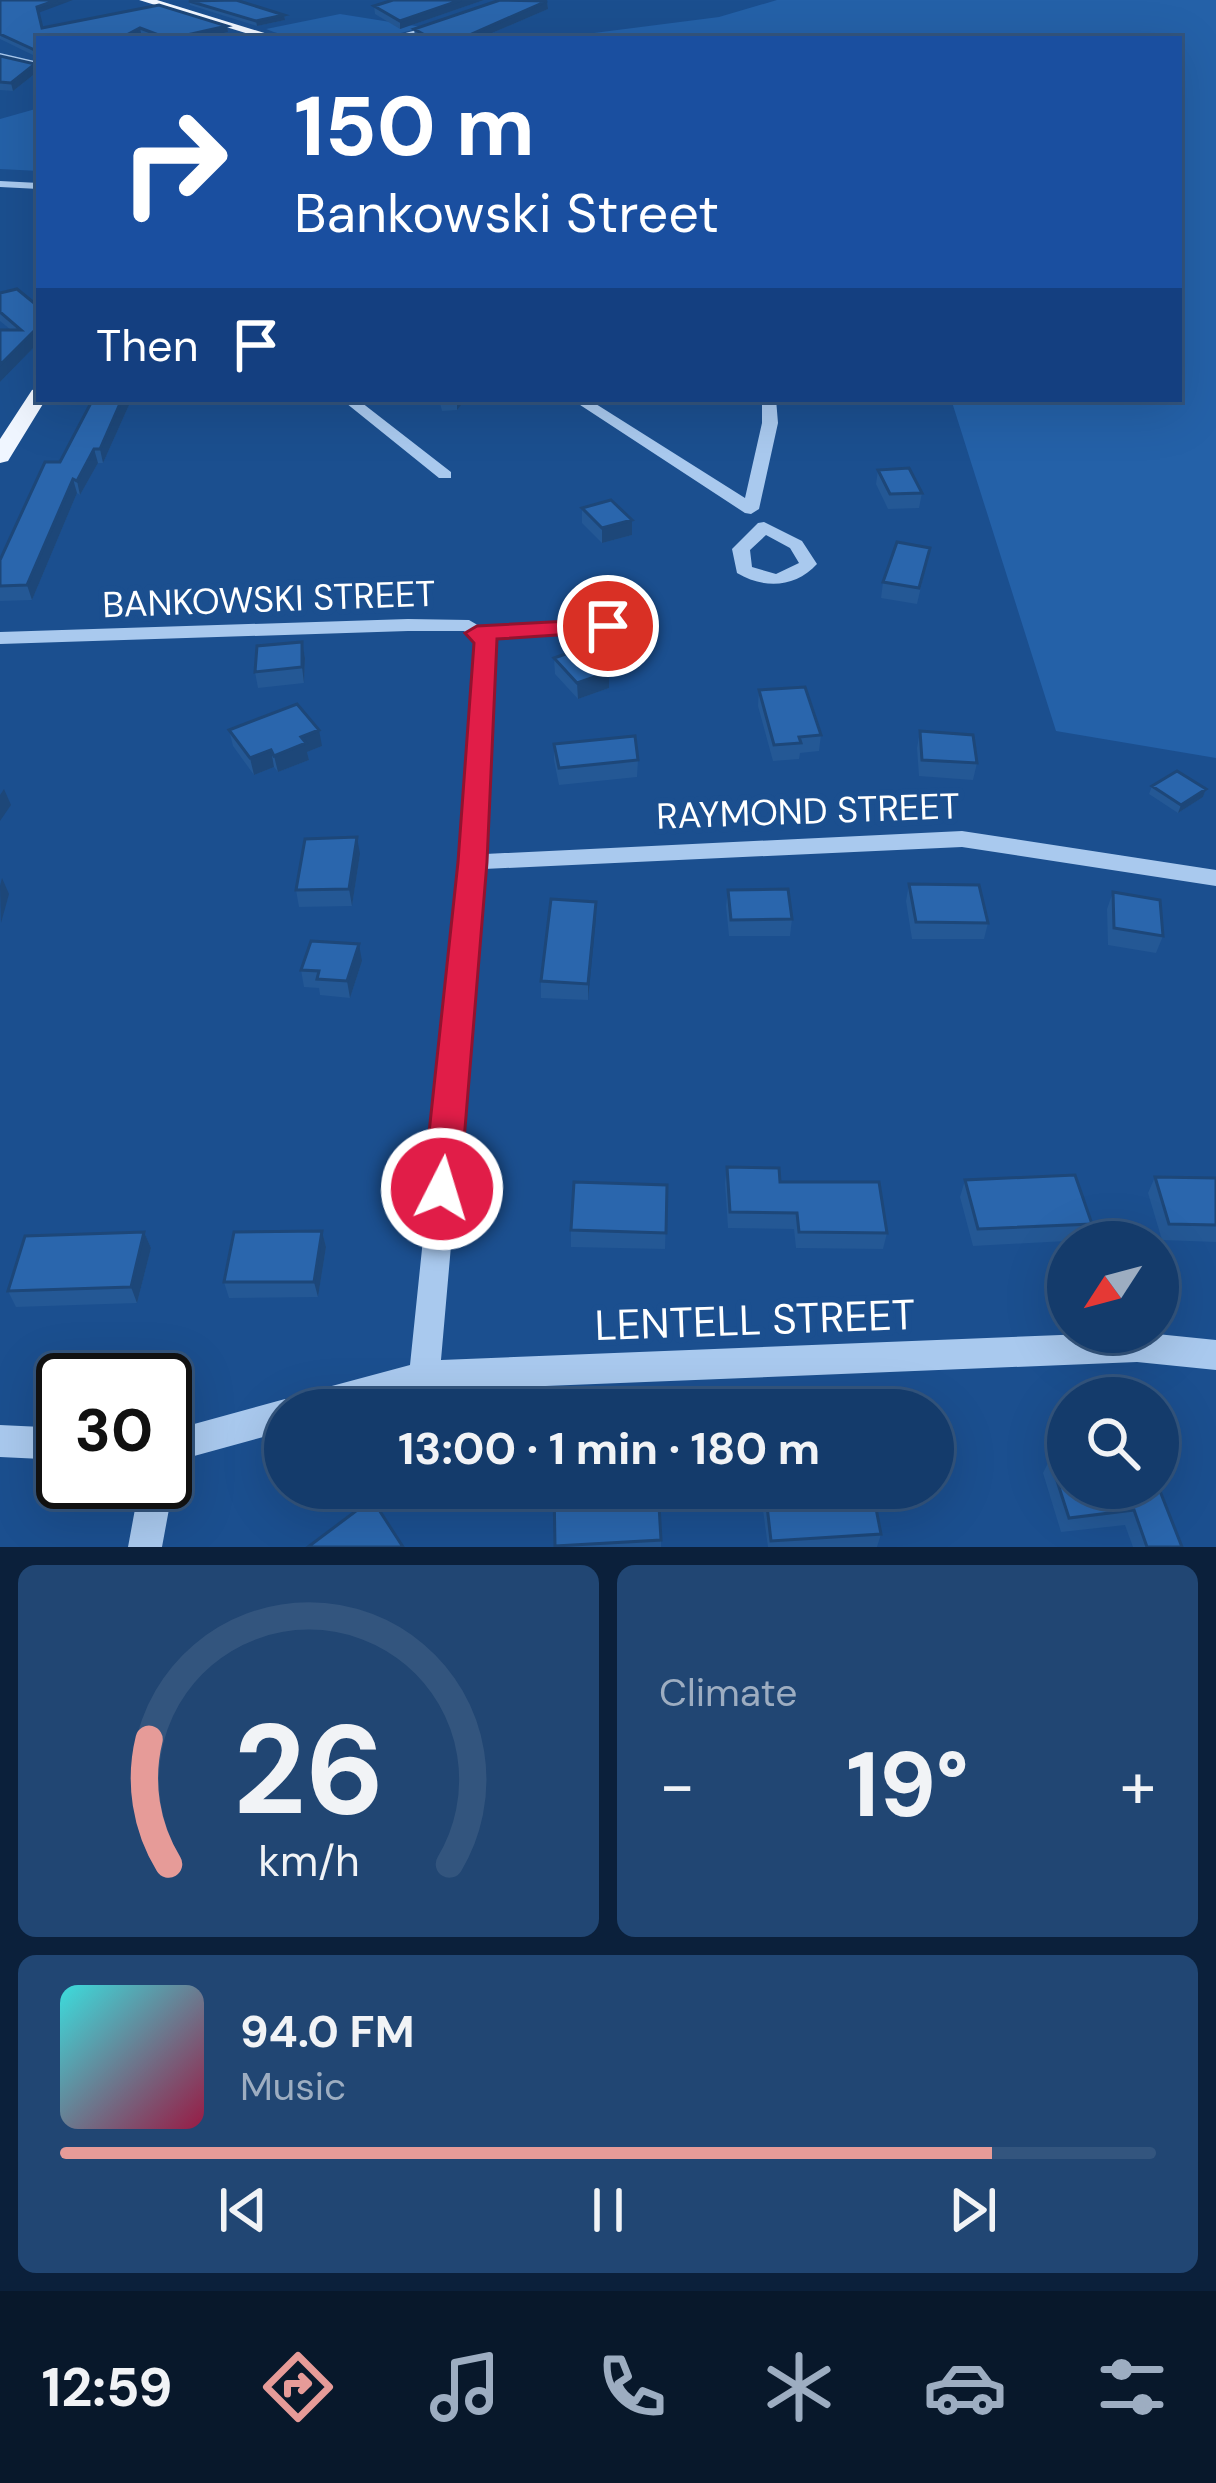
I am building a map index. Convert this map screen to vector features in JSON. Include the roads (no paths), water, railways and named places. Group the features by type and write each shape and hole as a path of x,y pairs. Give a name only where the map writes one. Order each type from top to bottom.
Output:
{"main road":[{"path":"145,0 268,36"},
{"path":"0,456 36,399"}],"street":[{"path":"398,36 458,18"},
{"path":"0,56 36,64"},
{"path":"0,184 36,186"},
{"path":"352,402 445,475"},
{"path":"583,402 751,509 764,527"},
{"path":"751,509 770,423 769,402"},
{"name":"BANKOWSKI STREET","path":"0,638 407,625 469,626 477,633 608,626"},
{"path":"424,1376 472,862 486,641 477,633"},
{"name":"RAYMOND STREET","path":"472,862 962,839 1216,878"},
{"name":"LENTELL STREET","path":"377,1389 424,1376 1137,1347 1216,1355"},
{"path":"192,1441 264,1421"},
{"path":"0,1441 36,1443"},
{"path":"145,1547 152,1509"}]}
